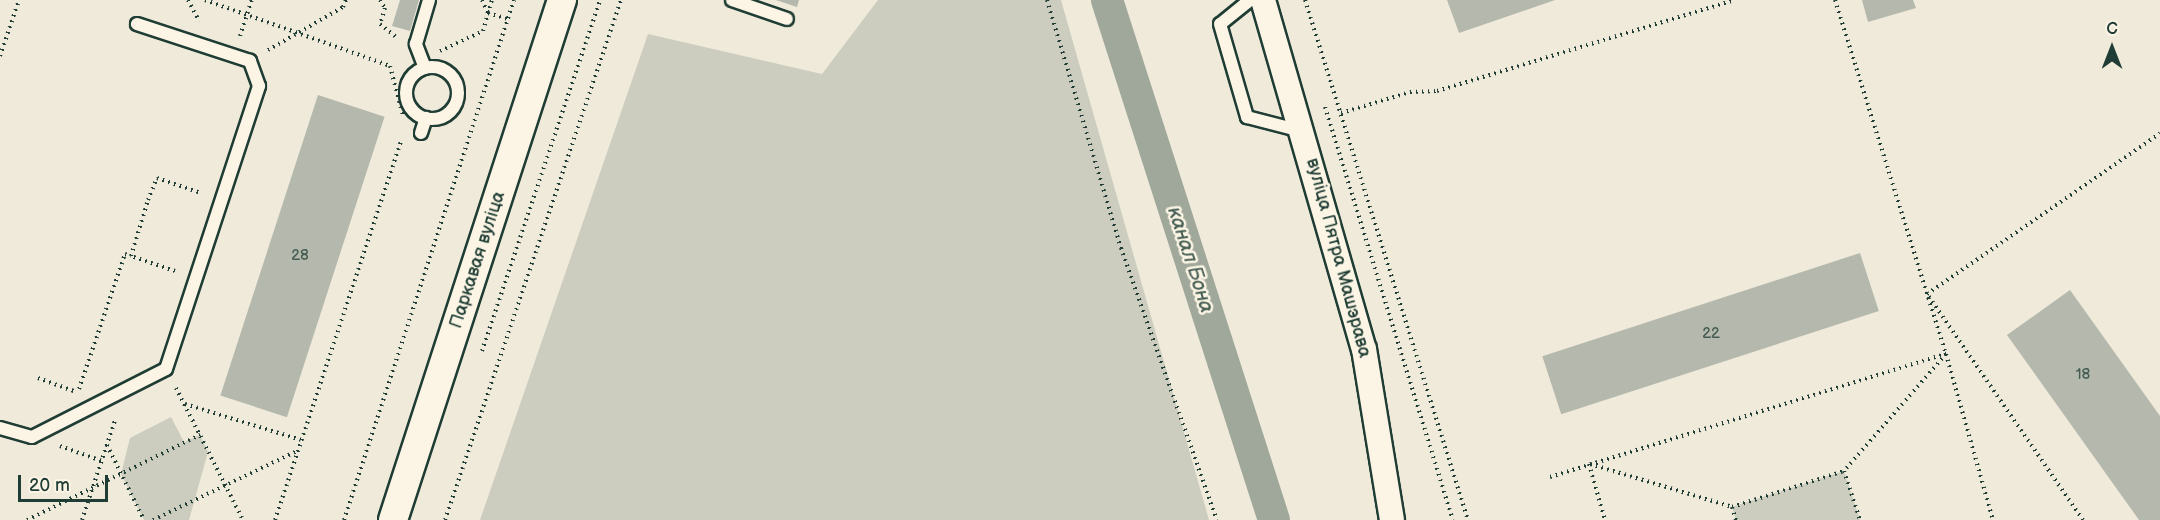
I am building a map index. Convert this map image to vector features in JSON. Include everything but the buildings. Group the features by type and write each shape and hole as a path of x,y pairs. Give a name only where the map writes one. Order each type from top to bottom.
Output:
{"street":[{"name":"Паркавая вуліца","path":"393,520 562,0"},
{"name":"вуліца Пятра Машэрава","path":"1263,0 1304,134 1364,349 1392,520"}],"lane":[{"path":"425,68 416,44 429,0"},
{"path":"732,0 787,19"},
{"path":"1250,0 1220,24 1247,117 1290,125 1304,134"},
{"path":"0,428 32,437 166,369 260,86 250,61 235,54 137,24"},
{"path":"425,68 449,74 458,97 443,117 426,118 412,109 406,94 411,78 425,68"},
{"path":"421,133 426,118"}],"path":[{"path":"0,56 19,0"},
{"path":"205,0 390,66 405,126"},
{"path":"235,54 252,0"},
{"path":"250,61 344,8 346,0"},
{"path":"385,8 387,0"},
{"path":"482,0 488,13 508,19"},
{"path":"416,44 443,51 483,31 492,0"},
{"path":"344,520 514,0"},
{"path":"478,363 600,0"},
{"path":"445,520 621,0"},
{"path":"1047,0 1120,248 1217,520"},
{"path":"1305,0 1468,520"},
{"path":"1341,113 1410,92 1437,91 1735,0"},
{"path":"1835,0 1946,354 1993,520"},
{"path":"1324,101 1453,520"},
{"path":"275,520 404,132"},
{"path":"1927,294 2160,133"},
{"path":"131,256 157,178 222,200"},
{"path":"78,392 125,254 196,278"},
{"path":"1927,294 2083,520"},
{"path":"1550,477 1946,354"},
{"path":"1589,464 1732,507 1844,471 1946,354"},
{"path":"166,369 243,520"},
{"path":"38,378 103,401"},
{"path":"82,520 125,390"},
{"path":"184,404 301,440"},
{"path":"27,520 200,435"},
{"path":"32,437 102,461"},
{"path":"107,444 144,520"},
{"path":"153,520 298,450"},
{"path":"1589,464 1605,520"},
{"path":"1844,471 1860,520"},
{"path":"1732,507 1736,520"}],"shaded area":[{"path":"878,0 1061,0 1209,520 480,520 648,34 822,74"},
{"path":"171,417 184,442 200,435 208,452 189,520 144,520 121,474 130,438"},
{"path":"1844,471 1860,520 1736,520 1732,507"}],"waterway":[{"name":"канал Бона","path":"1107,0 1274,520"}]}
